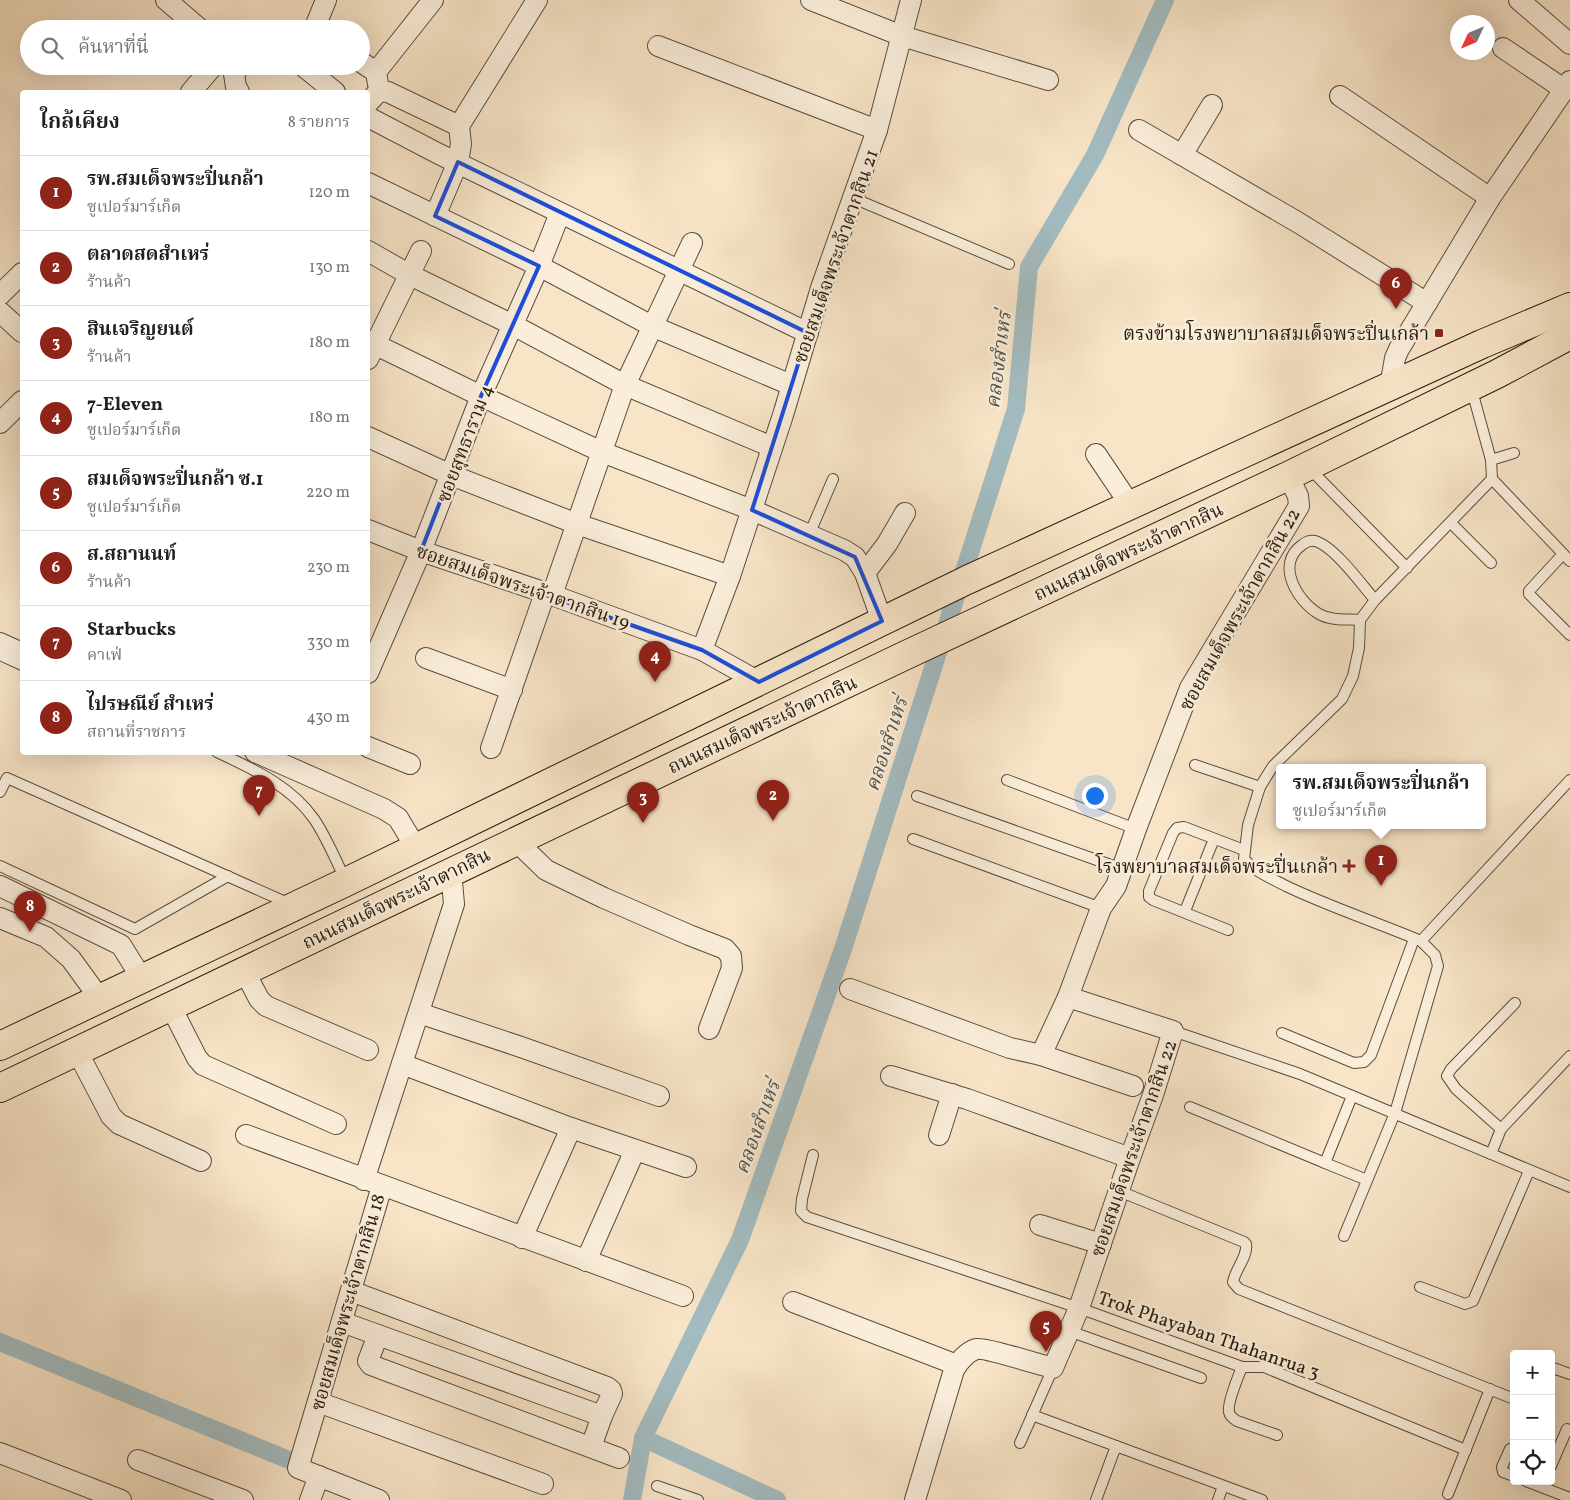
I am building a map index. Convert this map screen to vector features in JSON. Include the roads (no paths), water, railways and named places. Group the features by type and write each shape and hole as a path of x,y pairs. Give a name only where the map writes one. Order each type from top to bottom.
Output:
{"main road":[{"name":"ถนนสมเด็จพระเจ้าตากสิน","path":"1482,344 1570,292"},
{"name":"ถนนสมเด็จพระเจ้าตากสิน","path":"0,1046 346,882 967,580 1482,344 1570,307"},
{"name":"ถนนสมเด็จพระเจ้าตากสิน","path":"0,1088 245,972 516,840 1298,471 1497,374 1570,335"},
{"name":"ถนนสมเด็จพระเจ้าตากสิน","path":"1497,374 1570,347"},
{"path":"168,967 179,1003"},
{"path":"105,996 128,1027"}],"street":[{"path":"166,0 189,20"},
{"path":"318,20 326,0"},
{"path":"433,0 371,82 459,126"},
{"path":"435,216 458,162 461,144 459,126 537,0"},
{"path":"811,0 902,36 1048,80"},
{"name":"ซอยสมเด็จพระเจ้าตากสิน 21","path":"702,650 730,576 822,288 877,130 911,0"},
{"path":"1519,0 1570,44"},
{"path":"658,46 877,130"},
{"path":"1390,387 1395,358 1399,349 1490,198 1566,93 1502,48"},
{"path":"193,90 206,75"},
{"path":"234,75 238,90"},
{"path":"314,75 333,90"},
{"path":"1340,96 1490,198"},
{"path":"1182,155 1212,105"},
{"path":"370,118 438,154 458,162 808,333"},
{"path":"1140,130 1298,223 1427,303"},
{"path":"370,184 539,266 652,326 791,385"},
{"name":"ซอยสุทธาราม 4","path":"370,668 421,551 481,396 514,325 560,213"},
{"path":"491,748 548,594 577,524 625,385 692,243"},
{"path":"422,251 370,348 481,396 602,452 752,510 844,550 855,557 894,615"},
{"path":"370,252 410,275 514,325 625,385 772,447"},
{"path":"0,295 20,275"},
{"path":"0,312 20,330"},
{"path":"0,423 20,403"},
{"path":"370,438 451,476 577,524 730,576"},
{"path":"1096,454 1131,506"},
{"name":"ซอยสมเด็จพระเจ้าตากสิน 22","path":"1053,1368 1079,1308 1173,1032 1068,997 1101,908 1116,886 1190,688 1299,506 1298,471"},
{"path":"865,573 887,544 906,513"},
{"name":"ซอยสมเด็จพระเจ้าตากสิน 19","path":"370,531 421,551 548,594 702,650 759,682"},
{"path":"0,643 20,652"},
{"path":"426,658 512,690"},
{"path":"370,749 410,764"},
{"path":"262,755 384,808 398,818 416,848"},
{"path":"516,840 546,870 604,898 689,935 725,948 730,956 732,968 710,1029"},
{"name":"ซอยสมเด็จพระเจ้าตากสิน 18","path":"319,1476 298,1468 351,1290 373,1183 402,1064 454,904 451,871"},
{"path":"0,886 120,945 142,979"},
{"path":"0,918 46,937 71,959 105,996"},
{"path":"245,972 259,999 266,1006 368,1050"},
{"path":"850,989 1010,1048 1041,1055 1134,1086"},
{"path":"1041,1055 1068,997"},
{"path":"179,1003 196,1058 203,1065 336,1124"},
{"path":"419,1013 659,1096"},
{"path":"77,1051 111,1116 119,1124 201,1161"},
{"path":"402,1064 571,1128 686,1167"},
{"path":"891,1076 952,1094 1130,1158"},
{"path":"939,1135 952,1094"},
{"path":"522,1238 571,1128"},
{"path":"246,1135 683,1296"},
{"path":"586,1261 635,1150"},
{"path":"1040,1224 1101,1244"},
{"path":"351,1290 607,1387 611,1390 612,1394 591,1447"},
{"path":"794,1302 957,1365"},
{"path":"342,1322 602,1416"},
{"path":"378,1335 368,1361 371,1365 619,1458"},
{"path":"915,1500 954,1370 964,1357 977,1349 1053,1368"},
{"path":"318,1402 542,1484"},
{"path":"0,1453 121,1500"},
{"path":"138,1460 243,1500"},
{"path":"310,1500 319,1476 379,1500"}],"lane":[{"path":"853,198 1010,264"},
{"path":"1471,386 1491,460 1492,479 1567,558 1529,591 1529,594 1570,635"},
{"path":"1491,460 1514,453"},
{"path":"1298,471 1407,568"},
{"path":"808,535 833,479"},
{"path":"1282,764 1342,699 1353,676 1359,648 1360,620 1375,600 1492,479"},
{"path":"1450,523 1491,563"},
{"path":"1360,620 1330,618 1320,614 1310,606 1301,597 1290,577 1288,568 1292,555 1308,541 1316,541 1336,556 1375,600"},
{"path":"0,655 20,664"},
{"path":"224,755 254,769 296,797 315,821 346,882"},
{"path":"1195,764 1260,787"},
{"path":"1276,771 1260,787 1248,825 1244,859 1250,866 1261,873 1304,895 1417,940 1435,955 1438,966 1395,1113 1344,1236"},
{"path":"0,792 7,778 296,906"},
{"path":"1007,780 1136,829"},
{"path":"1282,1033 1354,1063 1364,1062 1370,1055 1417,940 1570,780"},
{"path":"916,796 1122,869"},
{"path":"1228,930 1153,900 1149,897 1149,892 1173,833 1177,828 1184,827 1244,850"},
{"path":"1185,912 1214,839"},
{"path":"913,840 1101,908"},
{"path":"0,866 135,929 228,876"},
{"path":"1501,1129 1456,1089 1447,1076 1451,1069 1515,1003"},
{"path":"1173,1032 1300,1074 1570,1187"},
{"path":"1491,1154 1501,1129 1570,1056"},
{"path":"1325,1163 1352,1096"},
{"path":"1190,1107 1367,1180"},
{"name":"Trok Phayaban Thahanrua 3","path":"813,1154 802,1199 802,1211 808,1218 1079,1308 1242,1367 1264,1367 1466,1450"},
{"path":"1420,1287 1464,1304 1469,1304 1473,1301 1529,1171"},
{"path":"1119,1191 1244,1242 1246,1250 1233,1282 1239,1289 1510,1397"},
{"path":"1068,1331 1201,1378"},
{"path":"1242,1367 1229,1405 1229,1412 1232,1418 1277,1435"},
{"path":"1020,1443 1053,1368"},
{"path":"1555,1369 1570,1374"},
{"path":"1448,1494 1490,1389"},
{"path":"1032,1415 1262,1500"},
{"path":"1555,1457 1568,1429 1570,1430"},
{"path":"1096,1500 1116,1446"},
{"path":"1510,1449 1502,1467 1503,1472 1510,1475"},
{"path":"1536,1485 1570,1498"},
{"path":"657,1486 698,1500"},
{"path":"1218,1500 1223,1486"}],"waterway":[{"name":"คลองสำเหร่","path":"632,1500 643,1438 740,1240 843,949 1016,409 1029,267 1095,155 1165,0"},
{"path":"0,1342 294,1462"},
{"path":"643,1438 777,1500"}],"place":[{"name":"ส.สถานนท์","path":"1396,309"},
{"name":"ตรงข้ามโรงพยาบาลสมเด็จพระปิ่นเกล้า","path":"1439,333"},
{"name":"7-Eleven","path":"655,682"},
{"name":"Starbucks","path":"259,816"},
{"name":"ตลาดสดสำเหร่","path":"773,821"},
{"name":"สินเจริญยนต์","path":"643,823"},
{"name":"โรงพยาบาลสมเด็จพระปิ่นเกล้า","path":"1349,866"},
{"name":"รพ.สมเด็จพระปิ่นกล้า","path":"1381,886"},
{"name":"ไปรษณีย์ สำเหร่","path":"30,932"},
{"name":"สมเด็จพระปิ่นกล้า ซ.1","path":"1046,1352"}]}
